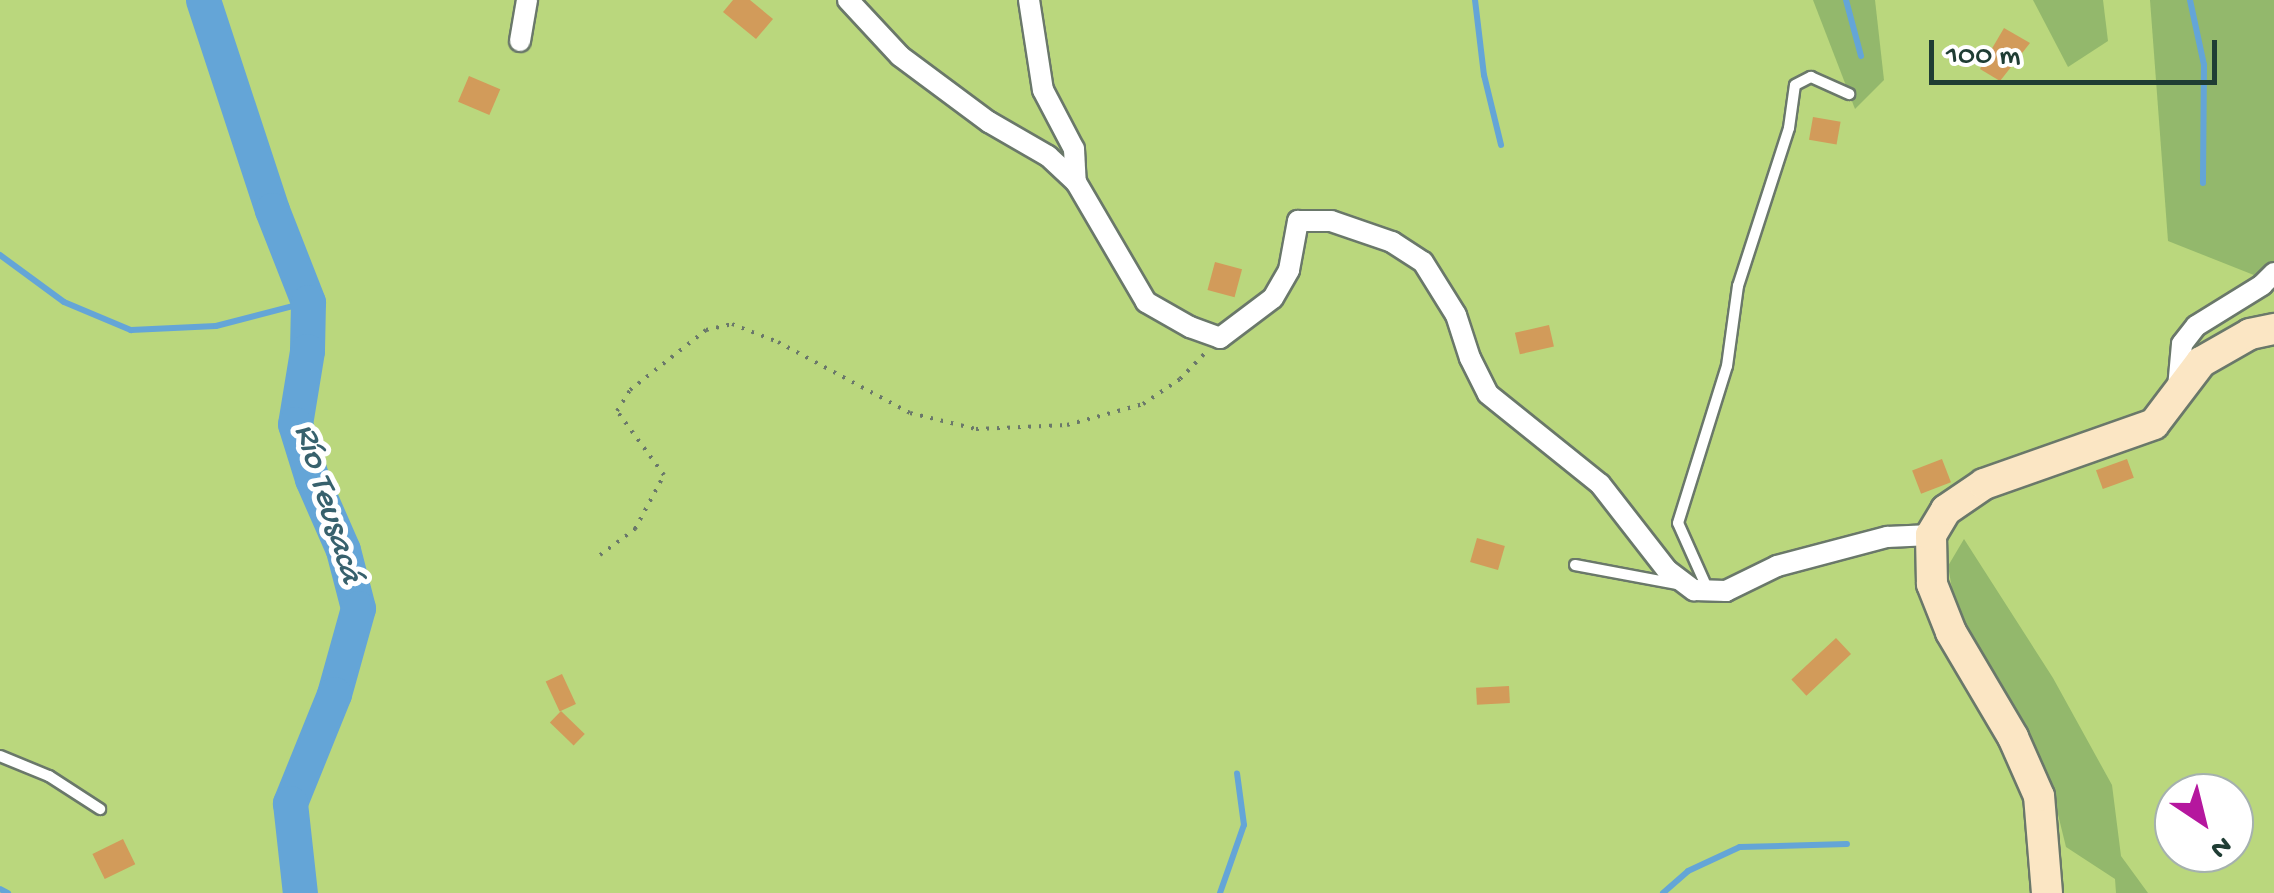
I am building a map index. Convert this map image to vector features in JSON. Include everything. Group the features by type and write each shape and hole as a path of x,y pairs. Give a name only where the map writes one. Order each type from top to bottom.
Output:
{"street":[{"path":"520,41 528,0"},
{"path":"848,0 900,56 990,122 1048,156 1076,182 1146,302 1220,338 1273,298 1288,270 1298,221 1331,221 1392,242 1423,262 1456,315 1470,358 1488,394 1559,446 1600,484 1682,585 1726,591 1777,566 1888,537 1932,535"},
{"path":"1029,0 1044,90 1074,149 1076,182"},
{"path":"2178,395 2182,344 2196,326 2262,285 2274,272"},
{"path":"2047,893 2039,796 2013,737 1950,632 1932,584 1932,535 1946,510 1984,484 2154,424 2200,362 2250,334 2274,329"}],"lane":[{"path":"1708,591 1678,523 1727,366 1738,286 1789,128 1795,85 1811,77 1849,94"},
{"path":"1575,565 1682,585"},
{"path":"0,756 49,776 100,809"}],"path":[{"path":"600,555 635,529 654,501 664,475 617,412 630,390 706,330 732,324 778,342 910,413 976,429 1066,425 1143,404 1180,379 1220,338"}],"green space":[{"path":"0,0 2274,0 2274,893 0,893"},
{"path":"1813,0 1875,0 1884,80 1855,109"},
{"path":"2033,0 2103,0 2108,41 2068,67"},
{"path":"2150,0 2274,0 2274,283 2168,241"},
{"path":"1964,539 2053,678 2112,785 2121,856 2148,893 2116,893 2115,879 2066,847 2052,790 1954,600 1948,566"}],"building":[{"path":"733,0 750,0 773,19 756,39 723,12"},
{"path":"2004,28 2030,43 2000,81 1980,69"},
{"path":"469,76 500,89 489,115 458,102"},
{"path":"1813,117 1841,122 1837,145 1809,140"},
{"path":"1215,262 1242,269 1235,297 1207,290"},
{"path":"1549,325 1554,346 1520,354 1515,333"},
{"path":"1942,459 1951,482 1921,494 1912,470"},
{"path":"2127,459 2134,478 2103,489 2096,470"},
{"path":"1477,538 1505,546 1498,570 1470,562"},
{"path":"1836,638 1851,654 1806,696 1791,680"},
{"path":"562,674 576,704 560,712 546,682"},
{"path":"1509,686 1510,703 1477,705 1476,688"},
{"path":"561,711 585,734 574,745 550,723"},
{"path":"123,839 135,864 105,879 92,854"}],"waterway":[{"name":"Río Teusacá","path":"203,0 272,210 308,302 307,351 295,424 312,479 343,550 358,608 334,694 290,803 300,893"},
{"path":"1475,0 1484,75 1501,145"},
{"path":"1846,0 1861,56"},
{"path":"2190,0 2204,65 2203,183"},
{"path":"0,255 64,302 131,330 216,326 308,302"},
{"path":"1220,893 1244,825 1237,773"},
{"path":"1663,893 1688,871 1740,847 1847,844"},
{"path":"0,889 8,893"}]}
